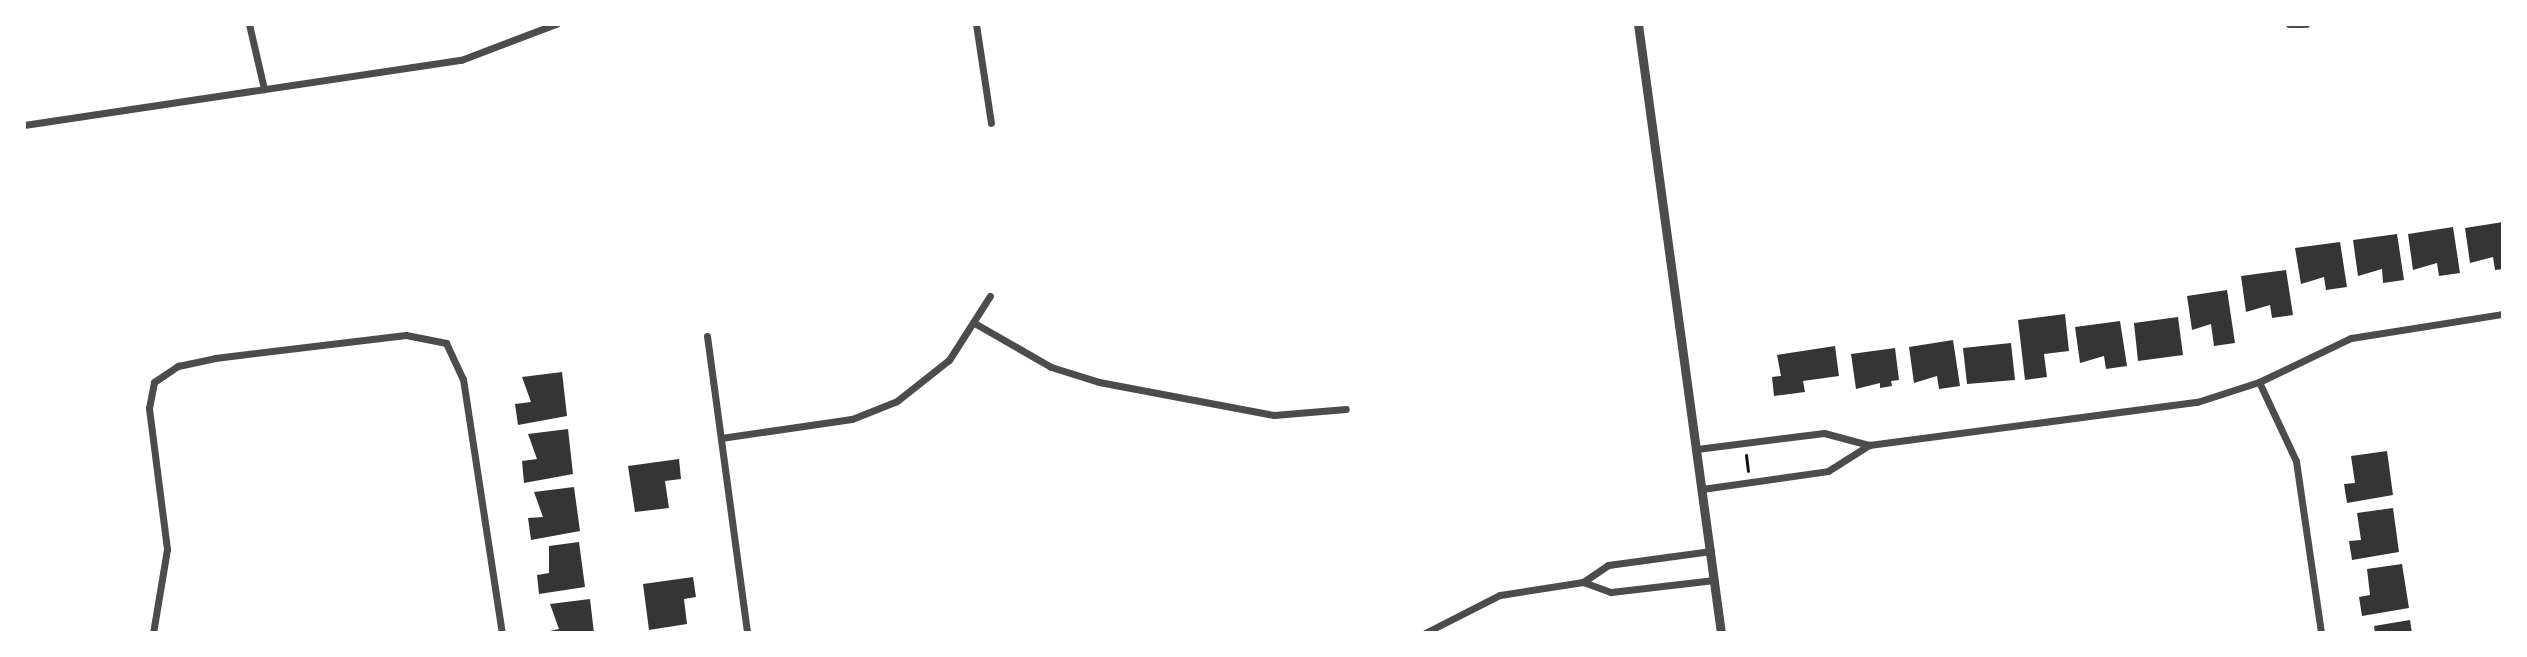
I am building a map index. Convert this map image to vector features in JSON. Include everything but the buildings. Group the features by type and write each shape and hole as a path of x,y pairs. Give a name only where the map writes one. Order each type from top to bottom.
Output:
{"street":[{"path":"249,24 264,89"},
{"path":"24,125 461,60 556,24"},
{"path":"976,24 991,123"},
{"path":"1638,24 1721,633"},
{"path":"2289,24 2306,24"},
{"path":"721,438 825,424 875,411 934,376 976,324 990,296"},
{"path":"1697,449 1824,433 1869,445 2197,402 2259,382 2351,338 2503,314"},
{"path":"976,324 1051,367 1099,382 1274,415 1346,409"},
{"path":"153,633 167,549 149,408 154,382 163,372 195,362 370,336 420,335 446,343 463,379 472,418 502,633"},
{"path":"707,336 747,633"},
{"path":"2259,382 2296,461 2321,633"},
{"path":"1702,489 1828,471 1869,445"},
{"path":"1425,633 1500,595 1583,582 1608,565 1711,551"},
{"path":"1583,582 1611,592 1714,580"}],"path":[{"path":"1746,451 1749,474"}]}
